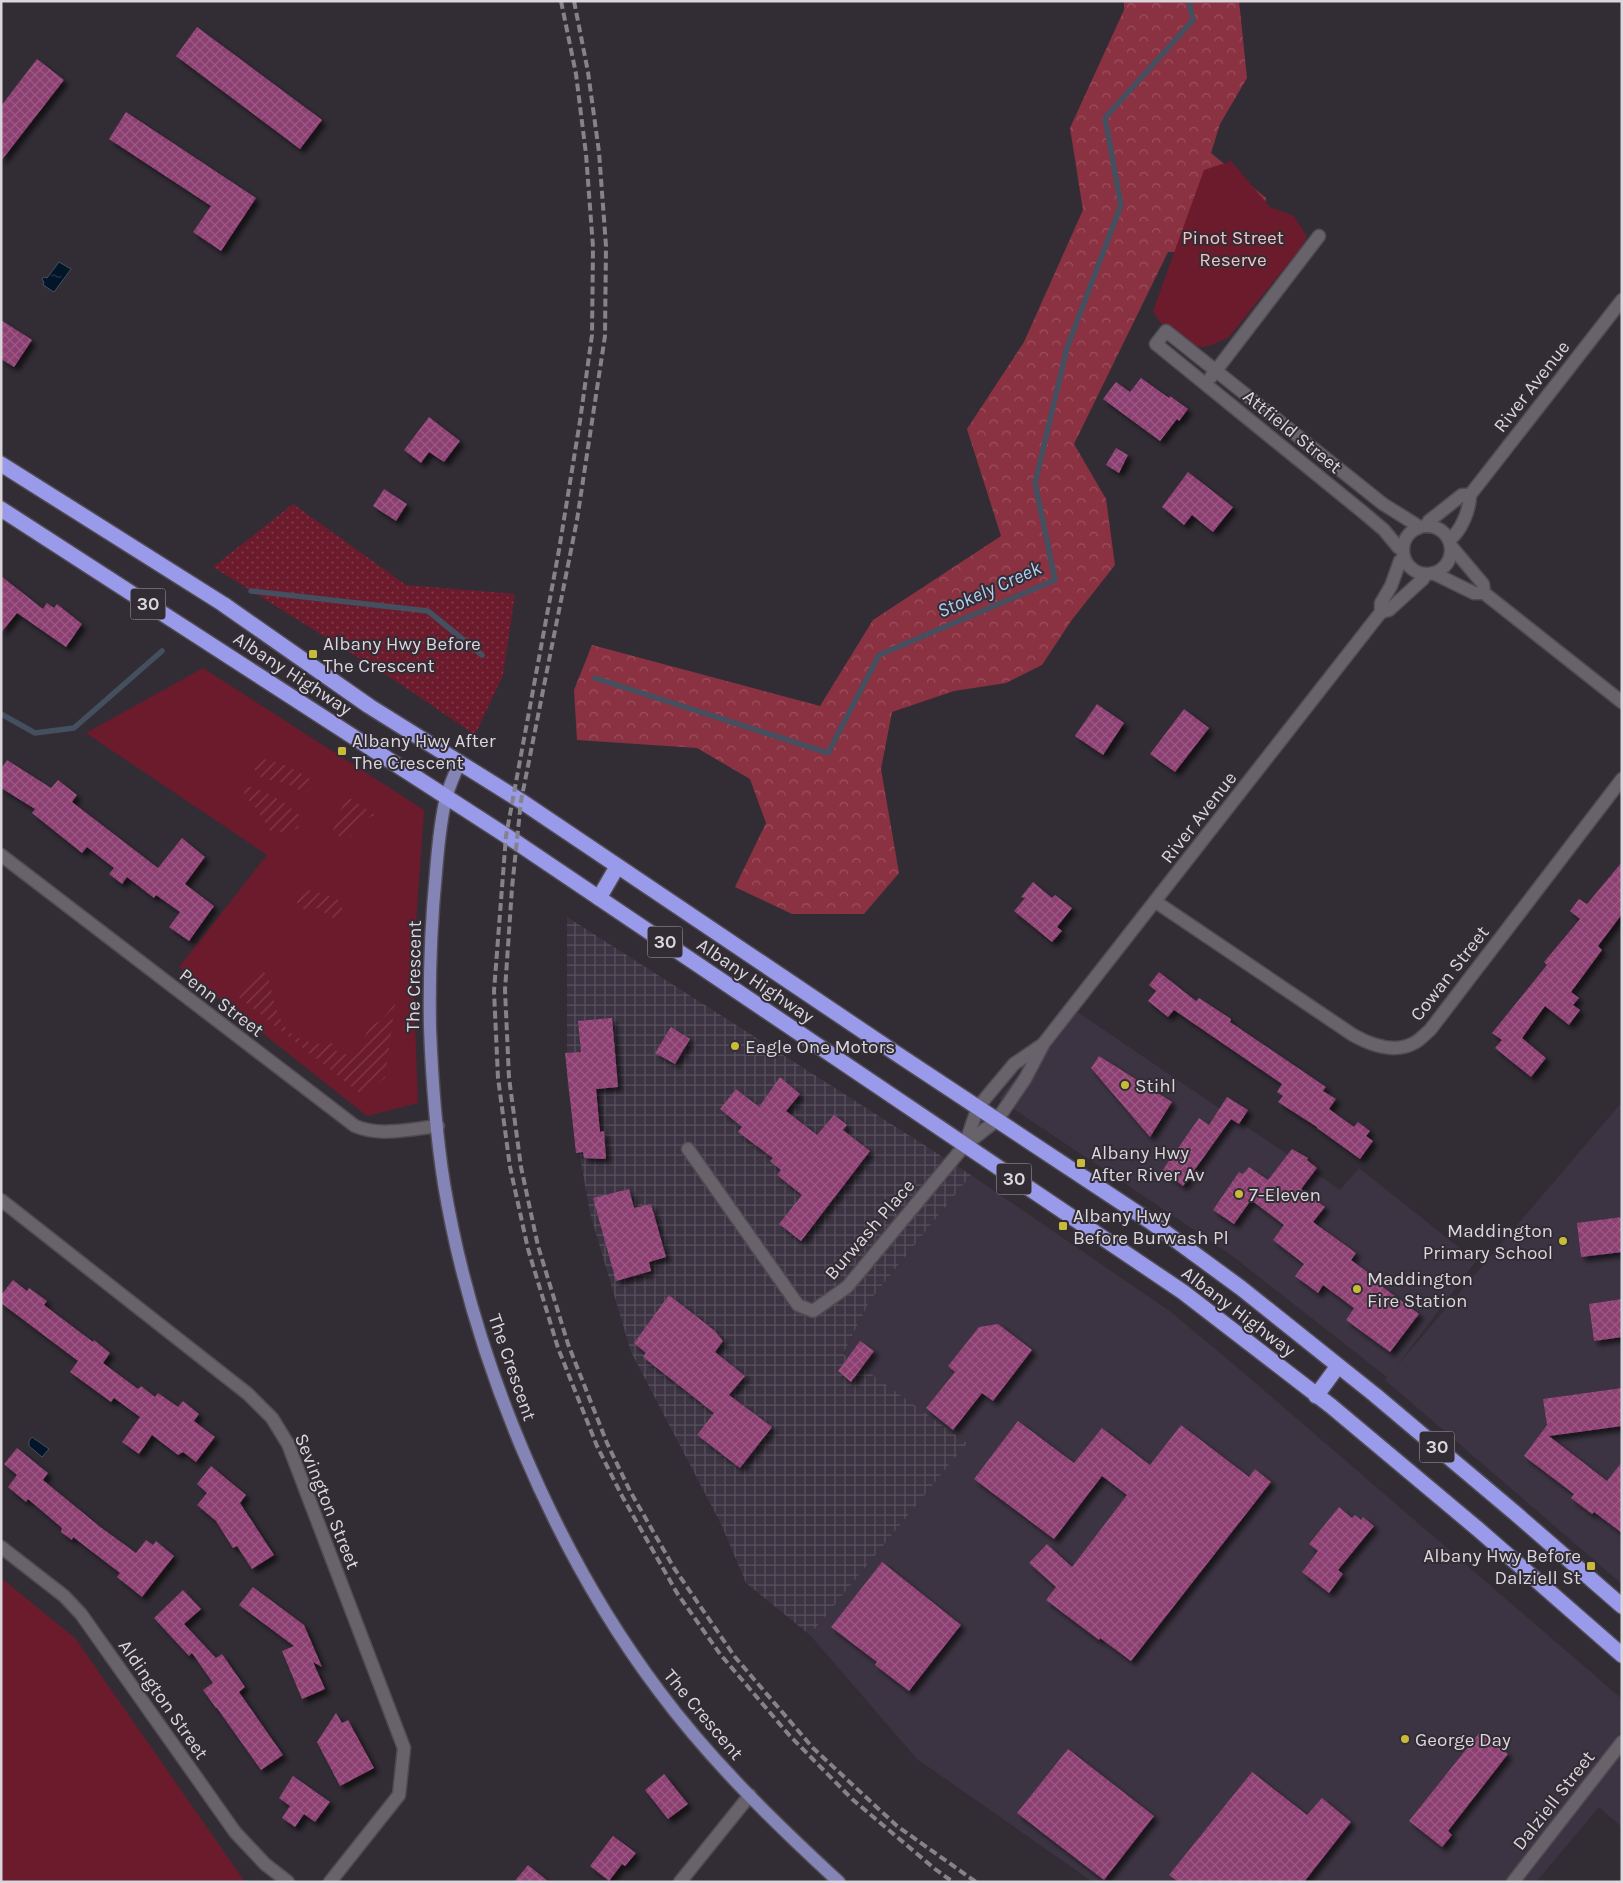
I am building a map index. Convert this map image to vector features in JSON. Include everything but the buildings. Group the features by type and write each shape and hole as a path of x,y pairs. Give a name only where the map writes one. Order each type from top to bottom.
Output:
{"highway":[{"name":"Albany Highway","path":"1,464 223,604 360,700 521,801 1158,1228 1241,1288 1338,1366 1508,1507 1622,1606"},
{"name":"Albany Highway","path":"1,510 295,698 599,898 1182,1292 1331,1406 1479,1530 1622,1655"},
{"path":"599,898 617,867"},
{"path":"1316,1396 1338,1366"}],"main road":[{"name":"The Crescent","path":"459,763 446,797 439,838 434,891 430,975 431,1046 445,1186 455,1238 480,1332 510,1417 545,1498 591,1588 635,1659 681,1719 750,1795 839,1882"}],"street":[{"path":"1205,385 1320,236"},
{"name":"River Avenue","path":"1450,543 1470,504 1470,495 1622,300"},
{"name":"Attfield Street","path":"1404,554 1384,530 1364,513 1156,344 1166,331 1383,504 1422,527"},
{"name":"River Avenue","path":"1422,527 1462,496 1470,495"},
{"path":"1484,593 1483,584 1439,529 1422,527 1407,537 1404,554 1412,569 1429,573 1474,593 1484,593 1622,702"},
{"path":"1429,573 1445,566 1449,560 1450,543"},
{"name":"River Avenue","path":"964,1145 997,1120 1025,1079 1044,1043 1156,902 1380,612 1381,603 1391,586 1404,554"},
{"name":"River Avenue","path":"1380,612 1389,610 1429,573"},
{"name":"Cowan Street","path":"1156,902 1353,1035 1367,1043 1383,1048 1402,1047 1414,1043 1430,1030 1622,779"},
{"name":"Penn Street","path":"1,855 354,1126 370,1132 382,1132 438,1126"},
{"name":"River Avenue","path":"964,1145 978,1107 1014,1064 1044,1043"},
{"name":"Burwash Place","path":"688,1149 798,1305 813,1311 847,1287 964,1145"},
{"name":"Sevington Street","path":"1,1200 248,1394 272,1418 288,1444 404,1748 399,1795 330,1882"},
{"name":"Aldington Street","path":"1,1547 64,1596 81,1614 235,1832 265,1864 288,1882"},
{"name":"Dalziell Street","path":"1513,1882 1622,1742"},
{"path":"680,1882 750,1795"}],"shaded area":[{"path":"567,917 971,1175 871,1299 843,1354 967,1443 810,1635 746,1583 721,1524 631,1352 590,1213 569,1095 567,1080"},
{"path":"1070,1007 1340,1190 1359,1168 1476,1261 1396,1367 1622,1102 1622,1584 1385,1380 1387,1377 1227,1252 999,1099"},
{"path":"971,1175 1171,1312 1622,1699 1622,1827 1599,1807 1536,1882 1093,1882 917,1759 810,1635 967,1443 843,1355 871,1299"}],"green space":[{"path":"1124,1 1239,1 1247,78 1220,124 1211,153 1266,198 1263,217 1230,253 1168,252 1074,444 1106,499 1115,565 1071,621 1042,665 1006,683 954,691 892,712 881,769 899,873 864,914 792,914 735,887 766,823 750,779 697,748 577,740 574,690 592,645 820,706 873,620 1001,536 967,429 1024,342 1083,210 1070,128 1124,10"},
{"name":"Pinot Street Reserve","path":"1231,161 1270,207 1294,216 1307,237 1300,249 1229,337 1212,345 1196,346 1166,331 1153,311 1204,170"},
{"path":"293,504 406,585 515,594 503,675 475,735 402,685 213,567"},
{"path":"203,668 424,810 413,965 418,1103 367,1116 179,967 267,855 86,733"},
{"path":"257,758 278,763 299,772 311,780 311,788 307,792 257,775 253,766"},
{"path":"245,786 282,801 295,811 301,816 298,828 287,833 270,831 256,808 244,795"},
{"path":"348,797 375,815 362,820 351,836 343,839 333,832 339,814"},
{"path":"302,889 325,894 340,901 343,911 340,918 333,918 317,908 305,910 299,906 295,896"},
{"path":"261,971 267,974 278,1014 288,1031 296,1037 310,1042 333,1043 336,1051 348,1055 356,1054 367,1032 373,1025 382,1020 395,1003 385,1078 361,1094 235,994 246,985 248,979"},
{"path":"1,1578 75,1638 245,1882 1,1882"}],"water":[{"path":"59,262 71,269 54,292 43,285 42,279 44,277 47,278"},
{"path":"32,1437 49,1449 42,1457 29,1446 29,1441"}],"waterway":[{"name":"Stokely Creek","path":"595,678 828,753 879,655 1055,580 1035,483 1067,348 1121,205 1105,118 1193,20 1189,1"},
{"path":"251,591 428,611 482,655"},
{"path":"1,714 35,733 74,728 162,651"}],"railway":[{"path":"561,1 576,74 586,154 593,247 592,335 559,550 506,836 494,991 498,1078 510,1167 528,1249 558,1348 597,1446 622,1496 677,1593 720,1654 790,1736 852,1799 953,1882"},
{"path":"574,1 588,72 599,152 606,246 605,336 577,520 521,801 512,888 505,990 509,1078 521,1167 538,1246 568,1344 607,1443 630,1491 674,1568 735,1657 813,1748 897,1826 976,1882"}],"place":[{"name":"Albany Hwy Before The Crescent","path":"313,654"},
{"name":"Albany Hwy After The Crescent","path":"342,751"},
{"name":"Eagle One Motors","path":"735,1046"},
{"name":"Stihl","path":"1125,1085"},
{"name":"Albany Hwy After River Av","path":"1081,1163"},
{"name":"7-Eleven","path":"1239,1194"},
{"name":"Albany Hwy Before Burwash Pl","path":"1063,1226"},
{"name":"Maddington Primary School","path":"1563,1241"},
{"name":"Maddington Fire Station","path":"1357,1289"},
{"name":"Albany Hwy Before Dalziell St","path":"1591,1566"},
{"name":"George Day","path":"1405,1739"}]}
